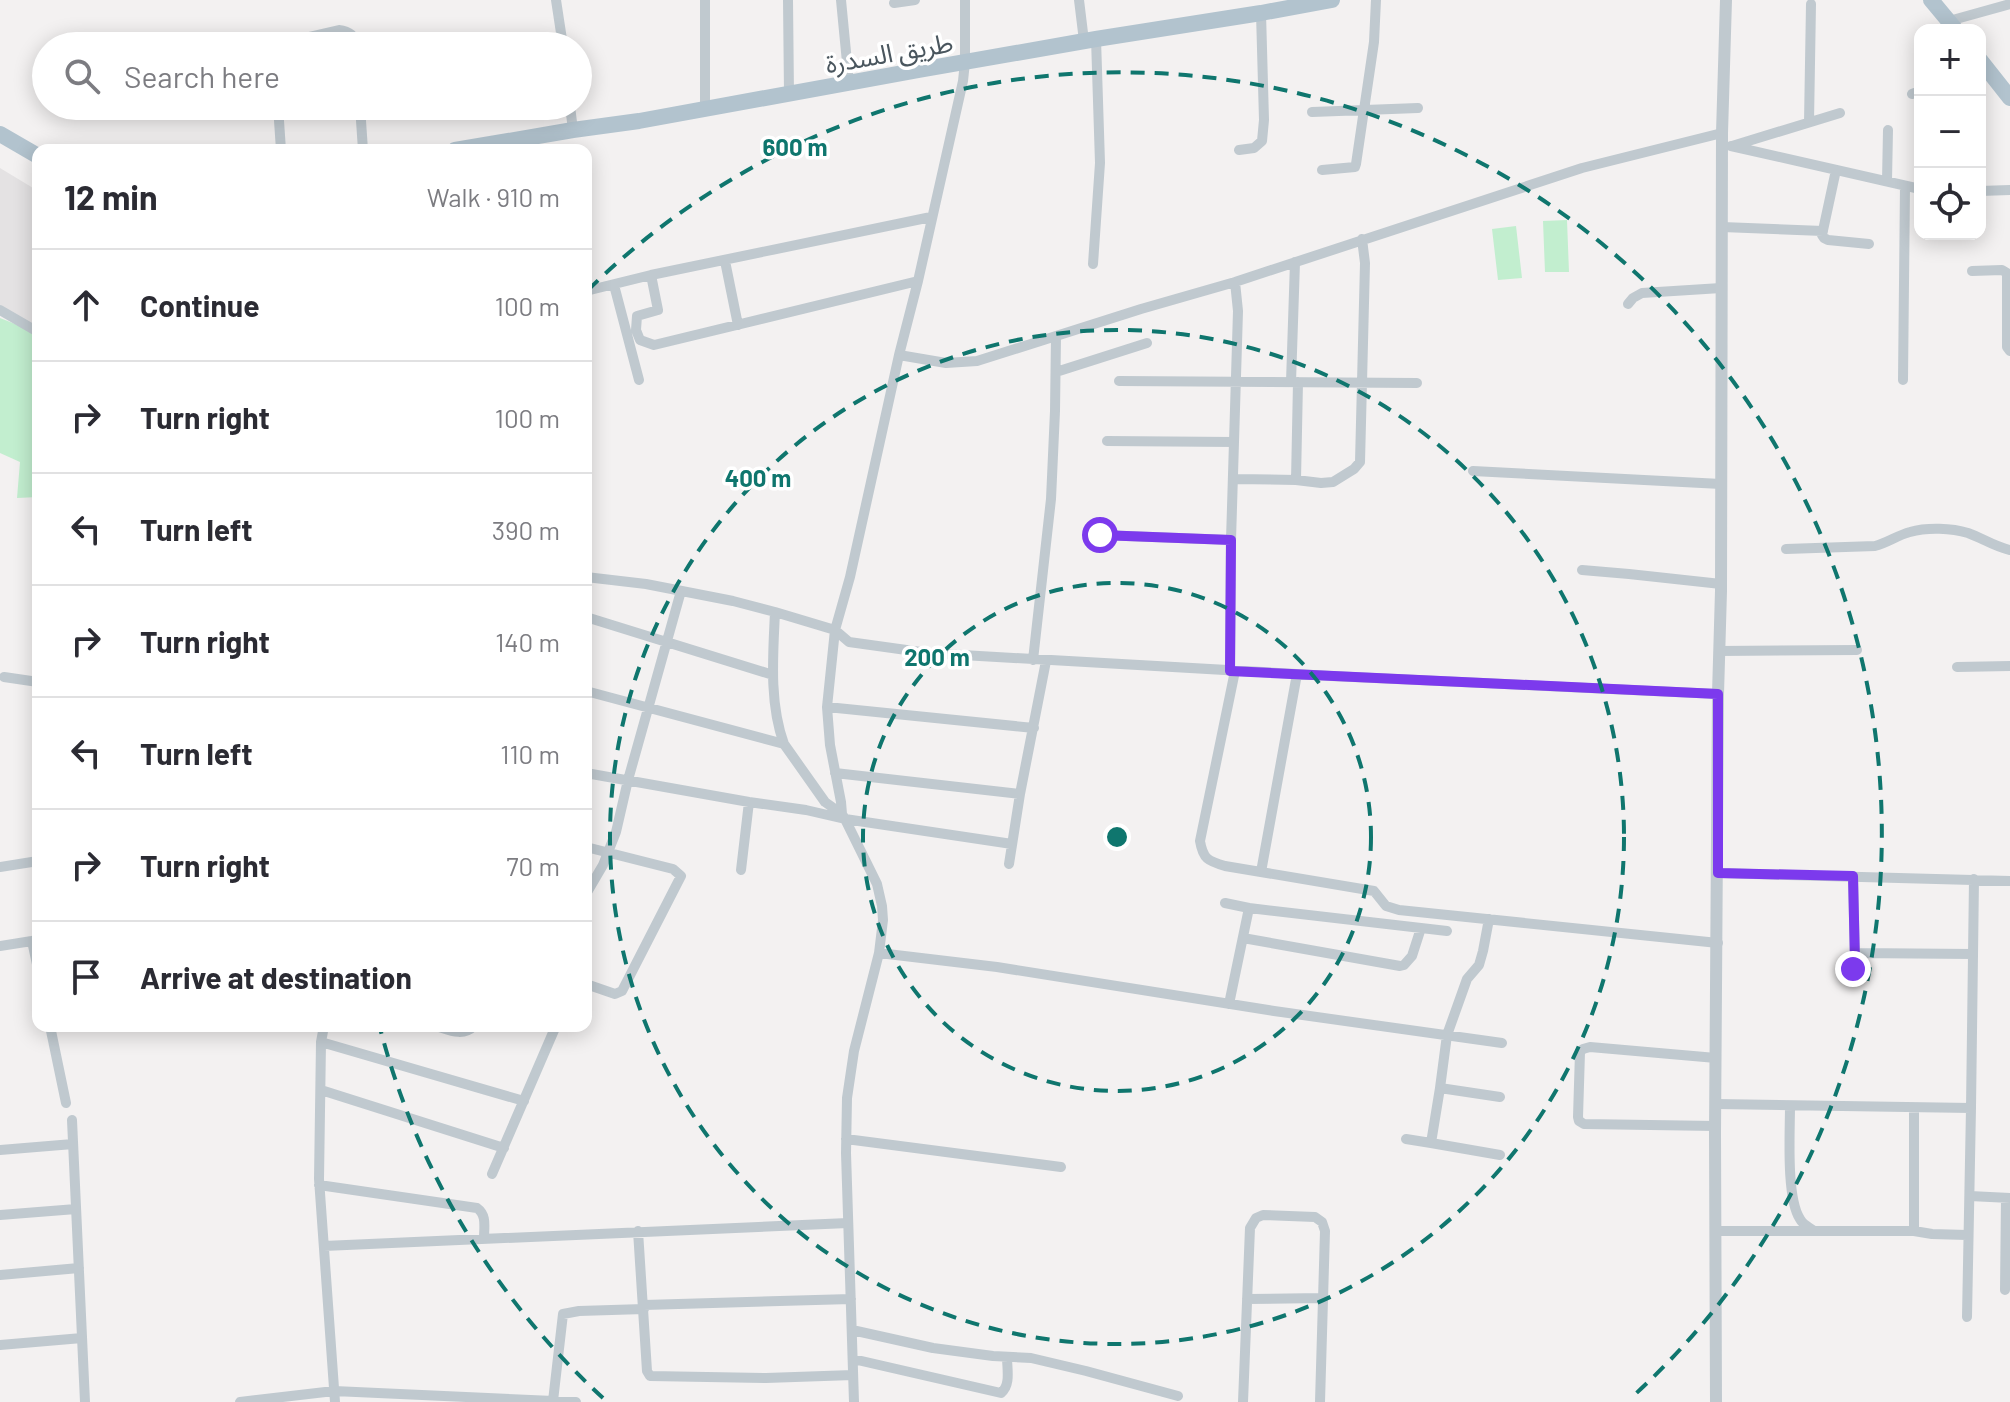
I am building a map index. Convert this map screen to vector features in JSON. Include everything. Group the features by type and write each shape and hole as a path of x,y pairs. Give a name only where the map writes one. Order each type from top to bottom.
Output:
{"main road":[{"name":"طريق السدرة","path":"490,144 705,110 1090,40 1261,13 1288,4 1332,0"},
{"path":"1931,0 1952,24"},
{"path":"1986,71 2010,98"},
{"path":"0,134 32,153"}],"street":[{"path":"556,0 561,32"},
{"path":"705,0 705,110"},
{"path":"788,0 789,94"},
{"path":"841,0 849,83"},
{"path":"894,3 915,0"},
{"path":"854,1402 847,1098 852,1060 879,953 883,914 877,884 843,817 830,745 827,707 835,630 850,577 963,81 965,0"},
{"path":"1079,0 1090,40 1100,163 1093,264"},
{"path":"1322,170 1355,167 1374,42 1376,0"},
{"path":"1716,1402 1721,288 1726,147 1722,133 1726,0"},
{"path":"1809,122 1811,4"},
{"path":"1955,24 2002,4"},
{"path":"1239,150 1254,148 1262,141 1261,13"},
{"path":"1312,112 1418,108"},
{"path":"1726,147 1840,113"},
{"path":"279,120 281,144"},
{"path":"361,120 363,144"},
{"path":"572,120 573,130"},
{"path":"1887,181 1888,130"},
{"path":"899,355 946,363 977,361 1235,282 1582,168 1722,133"},
{"path":"1726,147 1914,188"},
{"path":"1836,170 1824,238 1869,244"},
{"path":"1903,380 1905,186"},
{"path":"1986,191 2010,190"},
{"path":"592,290 931,217"},
{"path":"1722,227 1823,231"},
{"path":"1234,479 1333,482 1360,462 1365,263 1362,239"},
{"path":"725,261 738,325"},
{"path":"1295,262 1296,480"},
{"path":"1972,271 2002,270 2007,273 2007,347 2010,351"},
{"path":"651,275 658,310 637,316 638,337 644,343 654,345 918,281"},
{"path":"1235,282 1238,311 1231,540 1232,671 1200,841 1206,859 1225,866 1367,889 1374,891 1386,906 1399,910 1718,943"},
{"path":"614,285 639,380"},
{"path":"1628,304 1642,293 1721,288"},
{"path":"0,310 32,329"},
{"path":"1033,660 1051,499 1056,336"},
{"path":"1056,372 1147,343"},
{"path":"1119,381 1417,383"},
{"path":"1107,441 1234,442"},
{"path":"1473,471 1721,484"},
{"path":"1786,549 1875,546 1910,532 1935,529 1969,533 2010,550"},
{"path":"1100,535 1231,540"},
{"path":"1582,570 1721,584"},
{"path":"592,578 646,584 733,601 835,630 849,642 928,653 1718,694"},
{"path":"592,883 616,832 681,591"},
{"path":"775,612 773,675 784,744 825,802 843,817"},
{"path":"592,619 773,675"},
{"path":"1719,651 1857,650"},
{"path":"1009,864 1046,661"},
{"path":"1957,667 2010,666"},
{"path":"1261,872 1297,674"},
{"path":"4,677 32,681"},
{"path":"592,693 784,744"},
{"path":"827,707 1034,728"},
{"path":"835,773 1020,794"},
{"path":"592,774 1012,844"},
{"path":"741,870 749,802"},
{"path":"592,849 673,869 681,879 622,991 615,994 592,986"},
{"path":"0,867 32,862"},
{"path":"1718,873 2010,881"},
{"path":"1848,976 1853,969 1855,953 1853,876"},
{"path":"1967,1317 1974,879"},
{"path":"1225,903 1447,931"},
{"path":"1229,1004 1249,908"},
{"path":"1431,1143 1447,1035 1467,979 1479,965 1489,919"},
{"path":"1243,938 1400,966 1412,956 1421,928"},
{"path":"0,946 32,941"},
{"path":"879,953 997,967 1502,1043"},
{"path":"1855,953 1973,954"},
{"path":"51,1032 66,1103"},
{"path":"323,1032 319,1185 335,1396"},
{"path":"492,1174 553,1032"},
{"path":"321,1042 524,1101"},
{"path":"1716,1058 1590,1047 1583,1049 1580,1052 1578,1117 1584,1124 1716,1126"},
{"path":"1440,1088 1500,1097"},
{"path":"321,1090 504,1148"},
{"path":"1716,1104 1971,1108"},
{"path":"1790,1106 1791,1187 1802,1223 1814,1231"},
{"path":"1914,1108 1914,1231"},
{"path":"72,1120 85,1402"},
{"path":"846,1139 1061,1167"},
{"path":"1406,1139 1500,1155"},
{"path":"0,1150 73,1144"},
{"path":"319,1185 477,1208 484,1216 484,1238"},
{"path":"1970,1196 2008,1198 2005,1290"},
{"path":"0,1215 76,1209"},
{"path":"1243,1402 1250,1228 1256,1218 1263,1215 1315,1217 1322,1222 1325,1231 1320,1402"},
{"path":"324,1246 848,1223"},
{"path":"638,1231 647,1371 650,1376 766,1378 853,1375"},
{"path":"1715,1231 1914,1231 1967,1235"},
{"path":"0,1275 79,1268"},
{"path":"1247,1299 1323,1298"},
{"path":"553,1401 563,1314 644,1307 851,1299"},
{"path":"852,1330 933,1348 1031,1358 1178,1396"},
{"path":"0,1345 82,1338"},
{"path":"853,1359 1001,1393 1007,1384 1007,1357"},
{"path":"240,1402 335,1396 576,1402"}],"shaded area":[{"path":"0,168 32,187 32,325 0,305"}],"green space":[{"path":"1567,220 1569,272 1545,272 1543,221"},
{"path":"1516,226 1522,278 1498,280 1492,229"},
{"path":"0,318 32,331 32,497 17,498 20,462 0,453"}],"route":[{"path":"1100,535 1231,540 1230,671 1718,694 1718,873 1853,876 1853,969"}]}
